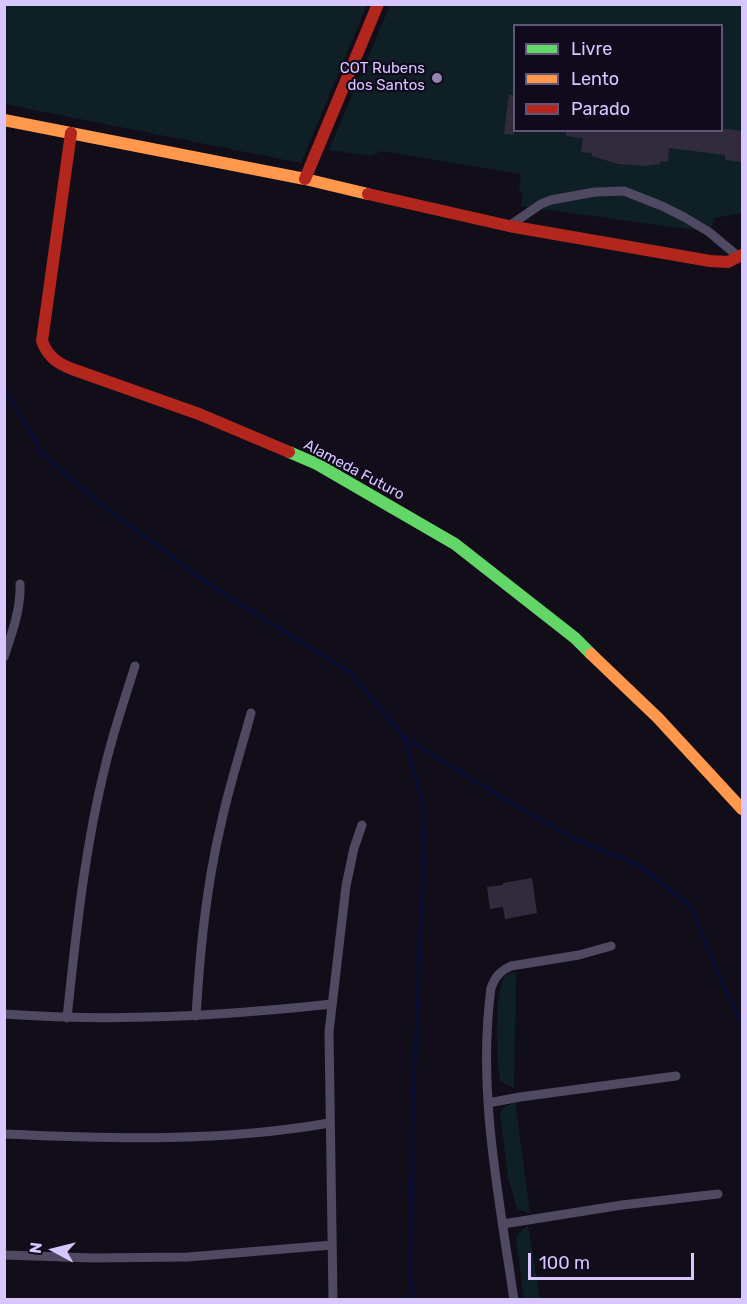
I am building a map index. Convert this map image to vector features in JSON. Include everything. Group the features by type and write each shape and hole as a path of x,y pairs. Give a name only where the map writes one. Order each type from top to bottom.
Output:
{"street":[{"path":"305,179 378,4"},
{"path":"4,120 305,179 509,226 710,261 728,262 741,256 692,222 662,206 624,191 595,192 551,200 541,204 509,226"},
{"name":"Alameda Futuro","path":"71,133 42,342 46,354 72,369 199,414 318,464 455,544 575,638 658,718 726,789 742,809"},
{"path":"4,657 20,597 20,584"},
{"path":"67,1018 83,879 94,819 106,763 135,666"},
{"path":"196,1016 203,929 211,873 226,803 251,713"},
{"path":"333,1299 329,1032 346,886 354,848 362,825"},
{"path":"514,1299 488,1103 489,1002 495,977 503,969 511,966 579,955 611,946"},
{"path":"4,1014 67,1018 196,1016 332,1004"},
{"path":"488,1103 676,1076"},
{"path":"4,1134 132,1138 200,1137 287,1130 329,1123"},
{"path":"503,1224 622,1205 718,1194"},
{"path":"4,1255 93,1258 188,1257 332,1245"}],"shaded area":[{"path":"4,5 367,5 301,163 5,104"},
{"name":"COT Rubens dos Santos","path":"390,5 742,5 742,213 715,218 709,232 521,206 523,192 519,191 521,174 381,151 372,156 329,150"},
{"path":"516,971 514,1088 500,1081 497,1012 501,985 505,976"},
{"path":"515,1102 530,1213 517,1209 508,1177 500,1114 502,1108"},
{"path":"528,1225 540,1299 524,1299 516,1238"}],"building":[{"path":"509,95 513,95 514,135 504,134"},
{"path":"723,129 742,131 742,162 725,160 725,155 669,148 668,162 660,161 660,164 644,166 618,164 592,156 592,153 581,152 583,138 566,136 566,132 723,132"},
{"path":"532,878 537,913 505,919 503,907 490,909 487,887"}],"waterway":[{"path":"4,388 43,454 94,499 213,587 351,673 403,736 422,799 424,851 413,1106 410,1275 413,1300"},
{"path":"404,737 577,840 638,865 690,905 719,976 742,1024"}],"traffic: fast":[{"path":"289,452 317,464 455,544 575,638 591,654"}],"traffic: slow":[{"path":"4,120 305,179 368,194"},
{"path":"591,654 658,718 742,809"}],"traffic: jam":[{"path":"305,179 378,4"},
{"path":"71,133 42,341 47,351 57,362 72,369 199,414 289,452"},
{"path":"368,194 509,226 710,261 728,262 742,255"}],"place":[{"name":"COT Rubens dos Santos","path":"437,78"}]}
